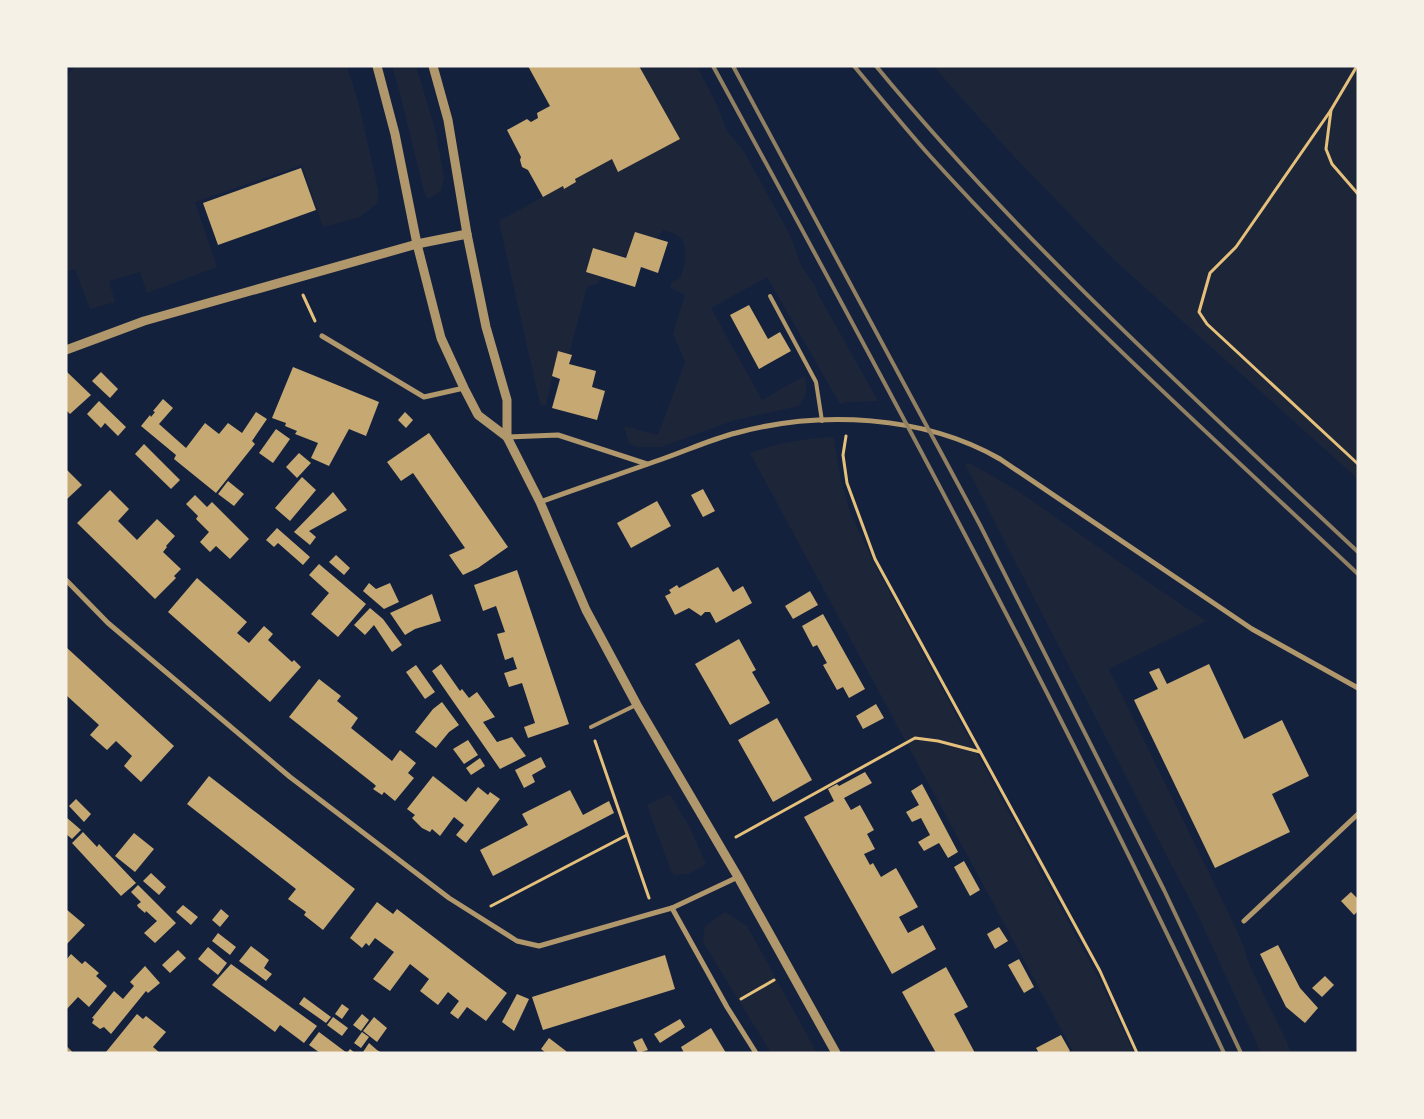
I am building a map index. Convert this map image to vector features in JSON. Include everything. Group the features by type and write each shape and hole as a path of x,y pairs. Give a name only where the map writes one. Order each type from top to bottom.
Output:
{"street":[{"path":"377,66 396,134 417,244 441,338 464,388 478,414 507,437 540,502 586,610 637,705 738,877 836,1053"},
{"path":"433,66 448,120 467,234 486,327 508,400 507,437"},
{"path":"66,350 144,321 417,244 467,234"},
{"path":"322,336 424,397 464,388"},
{"path":"540,502 736,433 783,424 848,420 876,421 894,423 952,436 986,450 1000,459 1252,630 1358,688"},
{"path":"507,437 558,435 647,465"},
{"path":"66,580 108,623 290,777 450,898 517,941 539,946 672,908 738,877"},
{"path":"1244,921 1358,814"},
{"path":"672,908 727,1007 756,1053"},
{"path":"66,1049 70,1053"}],"lane":[{"path":"770,296 816,382 822,421"},
{"path":"591,728 637,705"}],"path":[{"path":"1357,66 1331,110 1236,247 1210,273 1200,312 1207,324 1358,464"},
{"path":"1331,110 1326,149 1332,164 1358,194"},
{"path":"295,279 322,336"},
{"path":"848,420 843,455 847,483 875,559 1100,971 1137,1053"},
{"path":"591,728 654,913"},
{"path":"720,846 915,738 938,741 980,752"},
{"path":"476,914 627,835"},
{"path":"727,1007 790,970"}],"shaded area":[{"path":"75,66 347,66 359,105 378,189 378,203 360,217 323,227 302,165 195,202 217,267 147,293 140,272 109,281 115,302 90,309 75,269 66,272 66,77"},
{"path":"392,66 416,66 435,129 444,177 441,191 428,199 424,192"},
{"path":"639,66 697,66 718,107 727,131 743,150 790,235 802,267 815,285 818,294 878,401 845,402 840,404 767,277 711,308 762,400 804,376 806,392 799,406 732,421 661,447 637,447 629,444 624,426 658,435 685,362 673,334 685,295 671,288 671,283 680,278 682,273 685,248 683,242 674,233 663,230 647,248 632,256 615,255 593,249 586,272 601,277 598,283 587,287 569,354 558,351 546,406 540,404 499,221 563,186 564,188 575,179 612,159 619,172 679,139"},
{"path":"933,66 1358,66 1358,479 1112,258 1007,149"},
{"path":"828,437 834,438 840,475 850,512 876,567 1099,979 1134,1053 1074,1053 750,453 788,442"},
{"path":"965,464 971,464 1015,489 1206,621 1109,669 1232,920 1244,947 1248,962 1292,1053 1261,1053 1197,913"},
{"path":"670,794 690,828 706,864 689,874 674,875 671,871 647,805"},
{"path":"725,912 747,926 817,1053 771,1053 703,942 705,926"}],"building":[{"path":"528,66 639,66 680,139 618,172 612,159 575,179 576,182 564,189 563,186 543,197 528,170 522,167 521,157 507,130 527,119 531,122 538,118 537,113 550,106"},
{"path":"301,168 316,210 218,245 203,203"},
{"path":"635,232 668,242 658,273 641,267 635,287 586,272 593,248 626,258"},
{"path":"749,305 768,339 780,332 791,351 759,369 730,315"},
{"path":"558,351 572,355 569,364 596,371 592,387 605,391 597,420 552,408 560,379 552,376"},
{"path":"293,367 379,402 366,436 349,429 329,466 311,458 318,443 295,434 297,431 285,426 286,423 272,418"},
{"path":"66,371 91,395 70,414 66,410"},
{"path":"101,372 118,389 110,398 92,381"},
{"path":"163,399 173,408 159,424 186,448 205,423 219,434 228,423 242,433 256,412 267,419 252,441 255,444 216,493 174,459 176,455 141,426 150,415 151,417 155,412 153,411"},
{"path":"99,401 126,427 118,436 105,423 101,428 87,414"},
{"path":"405,412 413,420 406,428 398,420"},
{"path":"276,429 290,439 273,463 259,453"},
{"path":"429,433 508,547 478,568 463,575 449,555 465,548 413,473 401,481 387,462"},
{"path":"144,444 180,480 171,489 135,454"},
{"path":"299,453 311,463 297,478 286,467"},
{"path":"66,469 82,485 66,500"},
{"path":"302,477 316,490 290,521 275,508"},
{"path":"228,481 244,494 234,506 218,494"},
{"path":"703,489 715,511 703,517 691,495"},
{"path":"110,490 129,509 118,521 137,540 157,519 175,536 163,552 181,569 174,576 176,578 155,599 77,523"},
{"path":"333,492 347,510 309,531 316,537 310,545 294,532"},
{"path":"195,495 207,507 212,502 249,539 230,559 216,546 210,552 200,542 209,532 196,519 198,516 186,504"},
{"path":"657,501 671,526 631,548 617,523"},
{"path":"277,528 310,557 303,565 278,543 274,547 266,540"},
{"path":"336,555 350,568 344,575 329,562"},
{"path":"319,564 366,604 338,637 311,614 329,593 309,575"},
{"path":"718,567 733,592 743,586 752,603 716,623 710,612 705,612 701,616 689,608 675,615 665,596 671,593 669,590 677,585 679,588"},
{"path":"517,570 569,724 528,738 524,727 535,723 522,683 509,687 504,673 517,669 513,657 505,660 497,634 505,632 496,606 483,611 474,585"},
{"path":"197,578 247,622 237,633 249,643 264,626 273,634 268,640 292,662 294,660 301,667 270,702 168,612"},
{"path":"369,583 376,589 390,583 399,602 384,609 363,591"},
{"path":"810,591 818,605 793,619 785,606"},
{"path":"432,594 441,621 415,629 405,635 390,613"},
{"path":"370,608 383,619 402,645 392,652 374,625 365,635 354,625"},
{"path":"823,614 865,689 849,698 843,687 837,690 823,665 827,663 817,645 813,647 802,626"},
{"path":"739,639 756,670 752,672 770,703 730,725 695,664"},
{"path":"66,647 174,746 141,782 124,766 132,756 116,741 107,750 90,735 99,725 66,695"},
{"path":"441,664 460,691 462,689 469,698 477,692 495,717 483,722 497,742 512,737 526,756 500,769 432,671"},
{"path":"1209,664 1244,739 1282,720 1309,776 1272,794 1290,832 1215,868 1134,700 1158,689 1149,672 1159,668 1167,684"},
{"path":"416,665 435,692 425,699 406,672"},
{"path":"319,679 341,696 337,701 358,718 351,728 392,761 400,750 416,763 408,773 414,778 395,801 384,792 382,795 373,789 376,786 374,784 289,717"},
{"path":"442,702 459,725 449,732 436,748 415,732 433,709"},
{"path":"876,704 884,718 863,729 856,716"},
{"path":"777,718 812,780 773,802 738,740"},
{"path":"468,740 478,755 464,764 453,749"},
{"path":"541,757 546,767 532,775 535,782 524,788 515,770"},
{"path":"480,758 485,766 471,775 466,768"},
{"path":"865,772 872,783 844,798 851,810 860,805 874,830 867,834 875,849 864,854 870,865 873,863 881,877 896,868 918,907 899,917 908,933 923,925 936,949 892,974 804,817 834,801 828,789 837,784 839,786"},
{"path":"209,776 355,889 323,930 304,915 306,912 288,899 296,889 187,804"},
{"path":"433,776 466,802 478,787 488,795 490,792 500,799 466,843 456,835 464,825 454,817 440,836 432,829 430,832 422,828 412,818 415,815 407,809"},
{"path":"922,784 958,852 948,858 939,843 924,851 918,842 930,835 921,818 912,822 906,812 919,805 911,791"},
{"path":"570,790 583,815 609,801 614,813 493,876 480,850 528,825 522,814"},
{"path":"76,799 91,814 84,822 69,806"},
{"path":"66,817 81,830 72,839 66,834"},
{"path":"83,832 97,847 99,844 136,883 121,896 72,843"},
{"path":"134,833 154,849 135,872 115,856"},
{"path":"964,861 980,890 970,896 954,867"},
{"path":"151,873 166,887 159,895 143,881"},
{"path":"138,885 176,923 155,943 144,933 157,921 146,911 145,913 138,907 137,905 141,902 131,892"},
{"path":"1351,892 1358,899 1358,911 1354,915 1341,901"},
{"path":"377,902 393,914 397,909 507,993 486,1021 467,1007 458,1019 450,1013 459,1001 448,992 438,1005 420,991 429,979 410,964 390,991 373,979 394,952 375,938 369,946 366,943 362,948 350,938"},
{"path":"183,905 198,917 191,925 176,912"},
{"path":"66,909 85,925 66,945"},
{"path":"221,909 229,916 220,927 212,920"},
{"path":"999,927 1008,941 995,949 987,934"},
{"path":"218,933 236,947 230,955 212,941"},
{"path":"1278,945 1300,988 1318,1008 1305,1023 1286,1007 1260,954"},
{"path":"251,946 269,960 264,968 272,974 266,981 239,961"},
{"path":"208,947 227,963 218,975 198,959"},
{"path":"178,950 186,958 170,973 162,965"},
{"path":"71,954 82,964 85,961 99,973 96,976 107,986 89,1007 78,997 66,1010 66,960"},
{"path":"665,955 675,989 543,1030 532,997"},
{"path":"1019,959 1034,987 1024,993 1008,965"},
{"path":"231,964 317,1026 304,1043 280,1025 275,1032 212,985"},
{"path":"145,966 160,983 148,993 146,991 111,1034 104,1027 100,1029 92,1023 94,1019 92,1018 114,991 123,999 134,986 130,982"},
{"path":"946,967 968,1007 954,1014 975,1053 936,1053 902,992"},
{"path":"1325,976 1334,985 1322,997 1312,988"},
{"path":"517,994 529,999 514,1031 502,1022"},
{"path":"304,997 331,1017 326,1023 299,1004"},
{"path":"342,1004 349,1009 342,1019 335,1014"},
{"path":"137,1014 143,1019 146,1016 166,1032 153,1047 160,1053 107,1053 106,1052"},
{"path":"362,1014 369,1020 361,1031 353,1025"},
{"path":"333,1017 348,1028 342,1036 327,1025"},
{"path":"374,1017 387,1028 377,1042 363,1031"},
{"path":"680,1019 685,1027 660,1043 654,1034"},
{"path":"711,1028 726,1053 684,1053 681,1047"},
{"path":"319,1032 347,1053 320,1053 309,1045"},
{"path":"362,1032 369,1037 361,1048 354,1043"},
{"path":"1061,1035 1070,1051 1067,1053 1039,1053 1036,1048"},
{"path":"549,1038 567,1053 546,1053 541,1049"},
{"path":"642,1038 648,1050 638,1053 633,1042"},
{"path":"369,1043 377,1050 382,1053 363,1052"},
{"path":"350,1049 355,1053 347,1053"}],"railway":[{"path":"713,66 846,310 1040,679 1103,803 1224,1053"},
{"path":"733,66 980,525 1164,890 1241,1053"},
{"path":"854,66 930,156 1033,265 1194,421 1358,574"},
{"path":"876,66 989,194 1048,256 1171,376 1358,552"}]}
